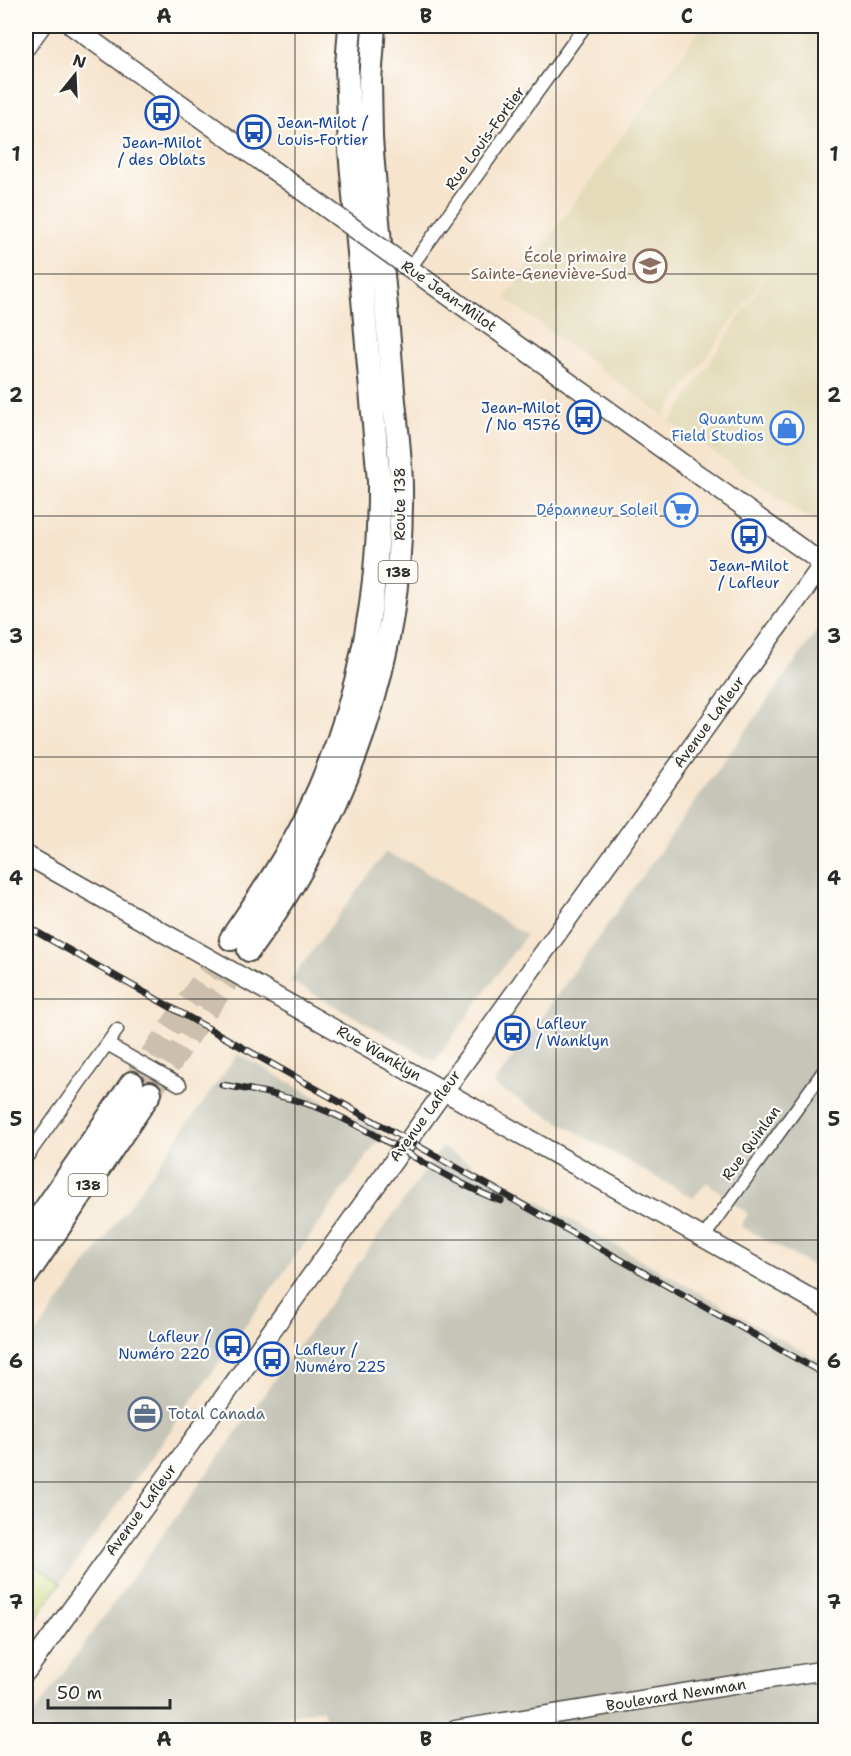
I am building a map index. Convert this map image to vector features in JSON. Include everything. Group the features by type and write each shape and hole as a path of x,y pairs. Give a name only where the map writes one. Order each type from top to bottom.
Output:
{"highway":[{"name":"Route 138","path":"350,26 347,66 350,150 379,481 378,533 372,602 352,698 318,792 240,944 303,869 347,779 376,694 396,588 401,487 371,138 370,73 374,26"},
{"name":"138","path":"26,1237 141,1088 26,1276"}],"street":[{"path":"26,47 41,26"},
{"name":"Rue Jean-Milot","path":"72,26 824,564"},
{"name":"Rue Louis-Fortier","path":"405,265 585,26"},
{"name":"Avenue Lafleur","path":"26,1672 824,564"},
{"name":"Rue Wanklyn","path":"26,855 825,1307"},
{"path":"26,1158 117,1030"},
{"path":"107,1044 180,1085"},
{"name":"Rue Quinlan","path":"703,1238 825,1068"},
{"name":"Boulevard Newman","path":"455,1731 825,1670"}],"shaded area":[{"path":"703,26 825,26 826,513 817,525 671,422 782,252 664,416 505,298"},
{"path":"825,620 825,1273 741,1226 748,1214 707,1182 693,1198 493,1085"},
{"path":"385,853 413,864 526,935 435,1061 290,981"},
{"path":"238,1054 383,1134 61,1583 26,1558 26,1348"},
{"path":"442,1147 825,1364 825,1730 327,1730 323,1709 211,1730 26,1730 26,1725"}],"green space":[{"path":"26,1558 61,1583 26,1630"}],"tunnel":[{"path":"132,1083 231,939"},
{"path":"150,1093 249,950"}],"railway":[{"path":"26,926 826,1375"},
{"path":"222,1085 290,1098 329,1112 457,1181 501,1201"}],"place":[{"name":"Jean-Milot / des Oblats","path":"162,113"},
{"name":"Jean-Milot / Louis-Fortier","path":"254,132"},
{"name":"École primaire Sainte-Geneviève-Sud","path":"650,266"},
{"name":"Jean-Milot / No 9576","path":"584,417"},
{"name":"Quantum Field Studios","path":"787,428"},
{"name":"Dépanneur Soleil","path":"681,510"},
{"name":"Jean-Milot / Lafleur","path":"749,536"},
{"name":"Lafleur / Wanklyn","path":"513,1033"},
{"name":"Lafleur / Numéro 220","path":"233,1346"},
{"name":"Lafleur / Numéro 225","path":"272,1359"},
{"name":"Total Canada","path":"145,1414"}]}
